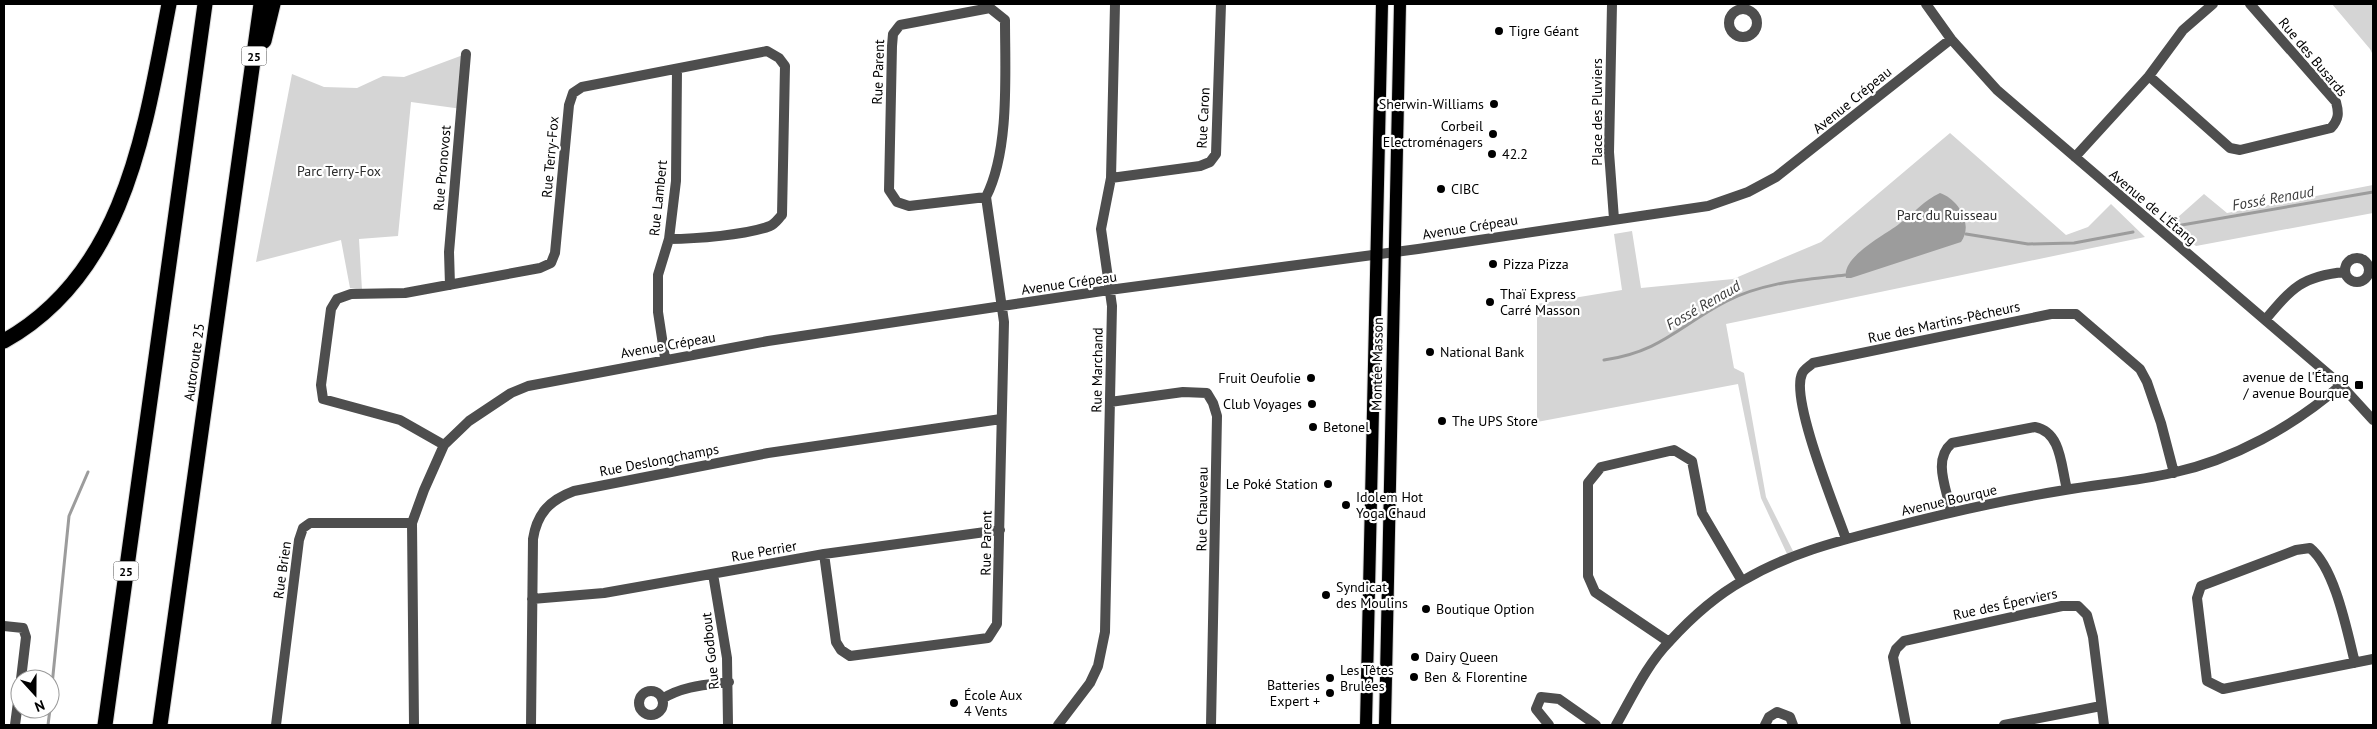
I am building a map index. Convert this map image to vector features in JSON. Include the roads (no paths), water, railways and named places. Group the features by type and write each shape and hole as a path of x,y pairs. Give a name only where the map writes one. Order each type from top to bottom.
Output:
{"highway":[{"path":"4,341 33,322 61,296 87,266 109,229 124,197 134,164 169,4"},
{"path":"195,78 198,4"},
{"name":"25","path":"105,725 205,4"},
{"name":"Autoroute 25","path":"160,725 261,4"},
{"path":"247,108 273,4"}],"main road":[{"name":"Montée Masson","path":"1366,725 1382,4"},
{"name":"Montée Masson","path":"1384,725 1400,4"},
{"path":"1371,536 1388,537"}],"street":[{"name":"Rue Marchand","path":"1058,725 1090,683 1098,666 1105,632 1112,302 1101,229 1111,178 1115,4"},
{"name":"Rue Caron","path":"1111,178 1200,166 1210,162 1216,154 1221,4"},
{"name":"Place des Pluviers","path":"1612,4 1609,152 1614,219"},
{"name":"Avenue de L'Étang","path":"1926,4 1951,39 1997,90 2341,385 2373,420"},
{"path":"2074,157 2148,76 2183,30 2213,4"},
{"name":"Rue des Busards","path":"2148,76 2230,148 2240,150 2331,128 2336,122 2339,113 2336,102 2250,4"},
{"name":"Rue Parent","path":"824,554 836,642 841,650 850,656 988,638 997,624 1004,322 986,197 996,166 1002,129 1005,88 1005,20 990,8 900,24 893,34 892,46 889,190 896,202 909,206 986,197"},
{"name":"Avenue Crépeau","path":"414,725 412,523 444,445 469,421 512,393 528,386 665,358 1110,290 1394,252 1708,206 1766,184 1792,167 1951,39"},
{"name":"Rue Terry-Fox","path":"444,445 400,420 323,399 320,385 331,309 337,299 351,294 405,293 540,268 551,263 555,253 569,105 573,93 582,87 767,51 779,58 785,66 782,215 773,225 758,229 669,239"},
{"name":"Rue Pronovost","path":"450,285 448,260 466,54"},
{"name":"Rue Lambert","path":"665,358 657,296 661,260 669,239 676,181 677,69"},
{"path":"2265,320 2301,282 2325,274 2345,272"},
{"name":"Rue des Martins-Pêcheurs","path":"1846,539 1807,428 1800,389 1802,374 1813,364 2051,314 2076,314 2140,369 2147,382 2161,423 2174,473"},
{"name":"Avenue Bourque","path":"1616,725 1669,642 1696,617 1742,581 1794,556 1846,539 1951,512 2067,489 2174,473 2224,456 2264,438 2298,418 2341,385"},
{"name":"Rue Chauveau","path":"1110,402 1183,392 1207,393 1213,403 1217,416 1211,725"},
{"name":"Rue Deslongchamps","path":"531,725 532,539 535,526 547,505 568,493 768,453 1001,419"},
{"path":"1951,512 1941,460 1945,449 1952,443 2035,428 2045,429 2052,436 2057,448 2067,489"},
{"path":"1669,642 1595,592 1588,576 1588,484 1601,467 1674,450 1692,461 1702,513 1742,581"},
{"name":"Rue Brien","path":"276,725 299,540 303,528 310,523 412,523"},
{"name":"Rue Perrier","path":"532,599 604,593 824,554 1000,530"},
{"path":"2355,662 2340,602 2319,555 2310,548 2296,550 2201,586 2197,598 2207,681 2223,689 2373,659"},
{"name":"Rue Godbout","path":"713,574 724,633 729,682 728,725"},
{"name":"Rue des Éperviers","path":"1906,725 1893,656 1896,649 1904,642 2062,606 2078,606 2087,615 2093,637 2104,725"},
{"path":"4,626 22,628 26,637 22,669"},
{"path":"662,699 675,691 693,686 729,682"},
{"path":"1549,725 1536,709 1541,697 1559,699 1596,725"},
{"path":"2004,725 2101,706"},
{"path":"1765,725 1768,717 1777,712 1790,717 1793,725"}],"waterway":[{"name":"Fossé Renaud","path":"2176,226 2373,192"},
{"name":"Fossé Renaud","path":"1966,234 2028,244 2074,243 2133,232"},
{"name":"Fossé Renaud","path":"1604,360 1641,351 1669,337 1727,301 1755,290 1799,280 1845,275"},
{"path":"54,669 69,516 88,472"},
{"path":"48,725 49,719"}],"place":[{"name":"Tigre Géant","path":"1499,31"},
{"name":"Sherwin-Williams","path":"1494,104"},
{"name":"Corbeil Electroménagers","path":"1493,134"},
{"name":"42.2","path":"1492,154"},
{"name":"CIBC","path":"1441,189"},
{"name":"Pizza Pizza","path":"1493,264"},
{"name":"Thaï Express Carré Masson","path":"1490,302"},
{"name":"National Bank","path":"1430,352"},
{"name":"Fruit Oeufolie","path":"1311,378"},
{"name":"avenue de l'Étang / avenue Bourque","path":"2359,385"},
{"name":"Club Voyages","path":"1312,404"},
{"name":"The UPS Store","path":"1442,421"},
{"name":"Betonel","path":"1313,427"},
{"name":"Le Poké Station","path":"1328,484"},
{"name":"Idolem Hot Yoga Chaud","path":"1346,505"},
{"name":"Syndicat des Moulins","path":"1326,595"},
{"name":"Boutique Option","path":"1426,609"},
{"name":"Dairy Queen","path":"1415,657"},
{"name":"Ben & Florentine","path":"1414,677"},
{"name":"Les Têtes Brulées","path":"1330,678"},
{"name":"Batteries Expert +","path":"1330,693"},
{"name":"École Aux 4 Vents","path":"954,703"}],"park label":[{"name":"Parc Terry-Fox","path":"339,171"},
{"name":"Parc du Ruisseau","path":"1947,215"}]}
